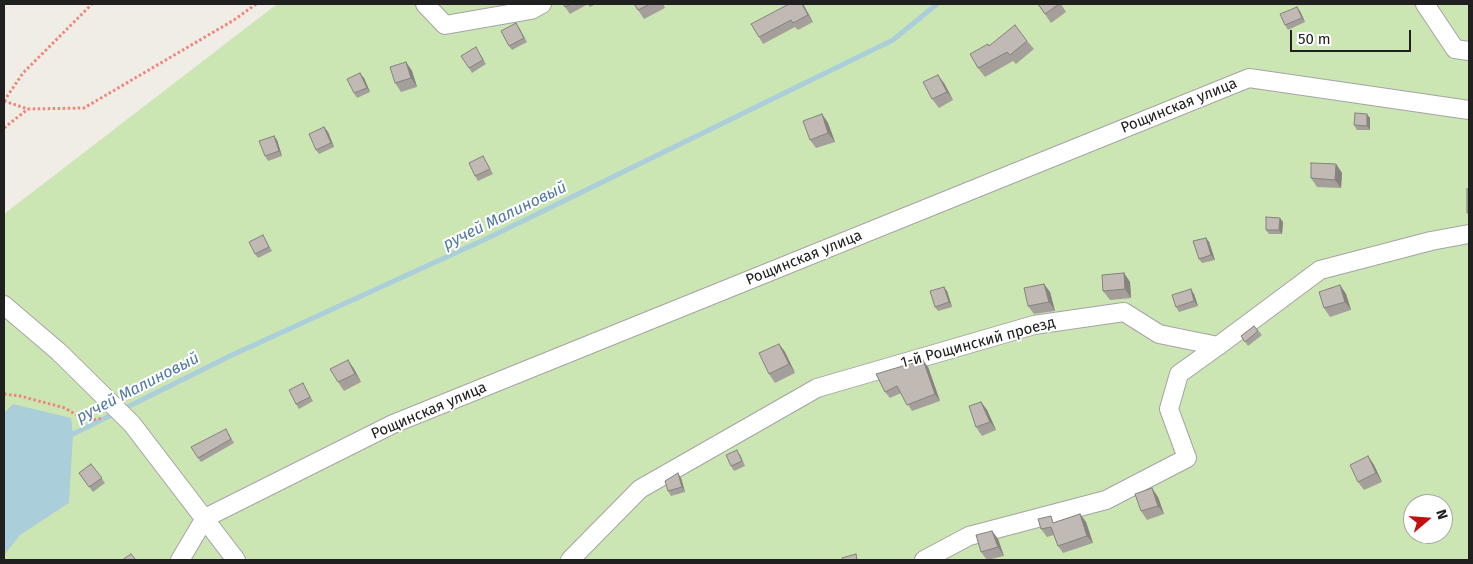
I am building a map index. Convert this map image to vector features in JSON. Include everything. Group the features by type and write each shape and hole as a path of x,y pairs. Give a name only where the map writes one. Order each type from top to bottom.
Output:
{"lane":[{"path":"425,4 445,25 531,10 542,4"},
{"path":"1425,4 1454,49 1469,51"},
{"name":"Рощинская улица","path":"205,518 393,424 1249,78 1469,110"},
{"path":"924,560 969,536 1106,500 1187,458 1169,409 1179,374 1320,270 1469,234"},
{"path":"4,305 59,352 132,424 236,560"},
{"name":"1-й Рощинский проезд","path":"570,560 640,489 817,388 1034,325 1124,312 1160,334 1218,346"},
{"path":"180,560 205,518"}],"path":[{"path":"92,4 23,73 4,101 28,109 84,108 234,20 256,4"},
{"path":"4,128 28,109"},
{"path":"4,394 20,396 65,408 87,421 105,418"}],"green space":[{"path":"277,4 1469,4 1469,560 4,560 4,214"}],"water":[{"path":"13,404 71,418 73,434 69,503 20,535 4,555 4,413"}],"building":[{"path":"634,4 650,4 638,10"},
{"path":"789,4 802,4 808,15 793,23 791,20 759,37 751,24"},
{"path":"1038,4 1059,4 1045,14"},
{"path":"1297,7 1302,18 1285,25 1280,14"},
{"path":"516,23 524,38 509,46 501,31"},
{"path":"1015,25 1027,41 1010,55 1007,52 978,68 970,54 988,44 989,46"},
{"path":"476,47 483,60 469,68 461,56"},
{"path":"406,62 411,78 395,83 390,67"},
{"path":"360,73 367,88 354,93 347,79"},
{"path":"938,75 947,92 932,99 923,82"},
{"path":"1355,113 1367,114 1367,126 1354,125"},
{"path":"822,114 828,133 810,140 803,121"},
{"path":"324,127 331,143 316,150 309,134"},
{"path":"274,136 279,151 265,156 259,141"},
{"path":"483,156 490,169 475,176 469,163"},
{"path":"1311,163 1336,164 1335,180 1311,178"},
{"path":"1467,189 1469,189 1469,213 1467,213"},
{"path":"1266,217 1280,218 1279,230 1266,230"},
{"path":"263,235 269,247 255,254 249,242"},
{"path":"1206,238 1211,255 1199,259 1193,241"},
{"path":"1124,273 1125,289 1103,291 1102,275"},
{"path":"1044,284 1049,302 1028,306 1024,288"},
{"path":"1340,285 1345,302 1324,308 1319,292"},
{"path":"944,287 949,302 935,307 930,291"},
{"path":"1191,289 1194,301 1176,307 1172,295"},
{"path":"1254,326 1258,331 1245,342 1241,336"},
{"path":"779,344 789,364 769,374 759,353"},
{"path":"348,360 355,374 338,382 330,369"},
{"path":"923,360 935,394 907,405 897,386 885,392 876,374"},
{"path":"303,383 310,397 296,404 289,390"},
{"path":"981,402 990,422 976,427 969,406"},
{"path":"226,429 231,439 198,458 191,447"},
{"path":"737,450 742,461 731,466 726,455"},
{"path":"1368,456 1376,473 1358,482 1350,465"},
{"path":"91,464 102,478 89,487 79,473"},
{"path":"678,473 682,487 668,491 665,481"},
{"path":"1152,488 1158,506 1141,511 1135,494"},
{"path":"1080,514 1087,536 1058,546 1051,527 1041,529 1038,519 1051,516 1053,523"},
{"path":"992,531 998,547 981,552 976,535"},
{"path":"131,554 136,560 122,560"},
{"path":"856,554 857,560 842,560 842,558"}],"waterway":[{"name":"ручей Малиновый","path":"73,434 230,356 488,238 893,40 937,4"}]}
